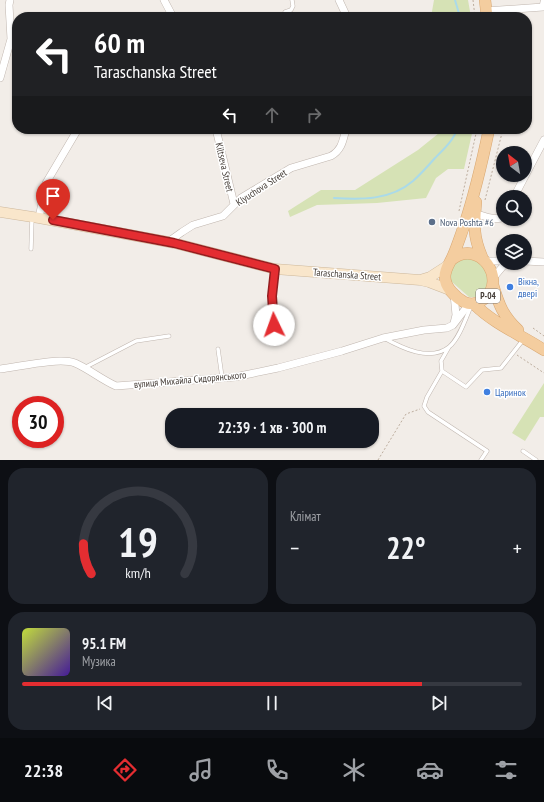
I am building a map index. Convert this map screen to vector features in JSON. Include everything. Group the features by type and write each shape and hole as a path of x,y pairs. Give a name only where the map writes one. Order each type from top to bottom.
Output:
{"main road":[{"name":"Р-04","path":"488,134 478,184 475,214 475,235 484,259 491,271 499,305 504,315 525,338"},
{"name":"Р-04","path":"478,184 444,278 446,284 459,299 471,304 495,322 544,350"},
{"name":"Taraschanska Street","path":"0,212 36,217 168,242 275,269 420,280 429,282 452,292"},
{"path":"449,263 455,257 466,253 476,254 484,259"},
{"name":"Taraschanska Street","path":"420,280 430,277 449,263"},
{"name":"Р-04","path":"471,304 483,300 488,296 493,282"}],"street":[{"path":"0,78 11,40 10,0"},
{"path":"164,0 170,12"},
{"path":"339,0 345,12"},
{"path":"486,9 543,7 544,2"},
{"path":"36,217 46,183 75,134"},
{"name":"Kiltseva Street","path":"217,134 234,204"},
{"name":"Klyuchova Street","path":"168,242 193,225 223,216 234,204 262,184 292,168 331,156 337,152 341,146 345,134"},
{"path":"518,190 544,140"},
{"path":"475,214 496,219"},
{"path":"484,259 496,260"},
{"path":"532,262 544,262"},
{"path":"274,325 272,296 275,269"},
{"path":"493,282 501,270"},
{"path":"452,292 456,315 453,325"},
{"path":"453,325 471,304"},
{"name":"вулиця Михайла Сидорянського","path":"0,369 61,361 74,363 116,386 235,377 278,368 342,351 383,338 424,330 447,328 453,325"}],"lane":[{"path":"285,12 291,10 293,6 292,0"},
{"path":"31,249 36,217"},
{"path":"471,304 460,331 441,362 442,372 427,397 424,406 428,412 487,451 481,460"},
{"path":"83,368 136,341 169,336"},
{"path":"383,338 403,348 420,352 437,353 449,347"},
{"path":"442,372 466,387 482,370 501,368 525,338"},
{"path":"218,349 222,377"},
{"path":"523,451 536,460"}],"path":[{"path":"473,0 474,12"},
{"path":"458,216 476,134"},
{"path":"485,201 502,134"},
{"path":"533,328 544,336"},
{"path":"513,352 544,373"},
{"path":"378,460 406,414 419,411 424,406"}],"green space":[{"path":"434,0 468,0 470,12 432,12"},
{"path":"438,134 472,134 464,169 448,169 436,178 426,198 377,203 317,205 290,217 288,211 321,190 355,190 418,150"},
{"path":"464,257 480,262 486,270 488,279 487,287 480,297 469,297 449,278 450,268"},
{"path":"544,383 544,417 540,417 525,441 512,433"}],"waterway":[{"path":"455,0 459,12"},
{"path":"334,198 365,199 395,192 419,176 445,148 455,134"}],"place":[{"name":"Nova Poshta #6","path":"432,222"},
{"name":"Вікна, двері","path":"510,287"},
{"name":"Царинок","path":"487,392"}],"route":[{"path":"53,220 174,243 275,269 272,296 274,325"}]}
